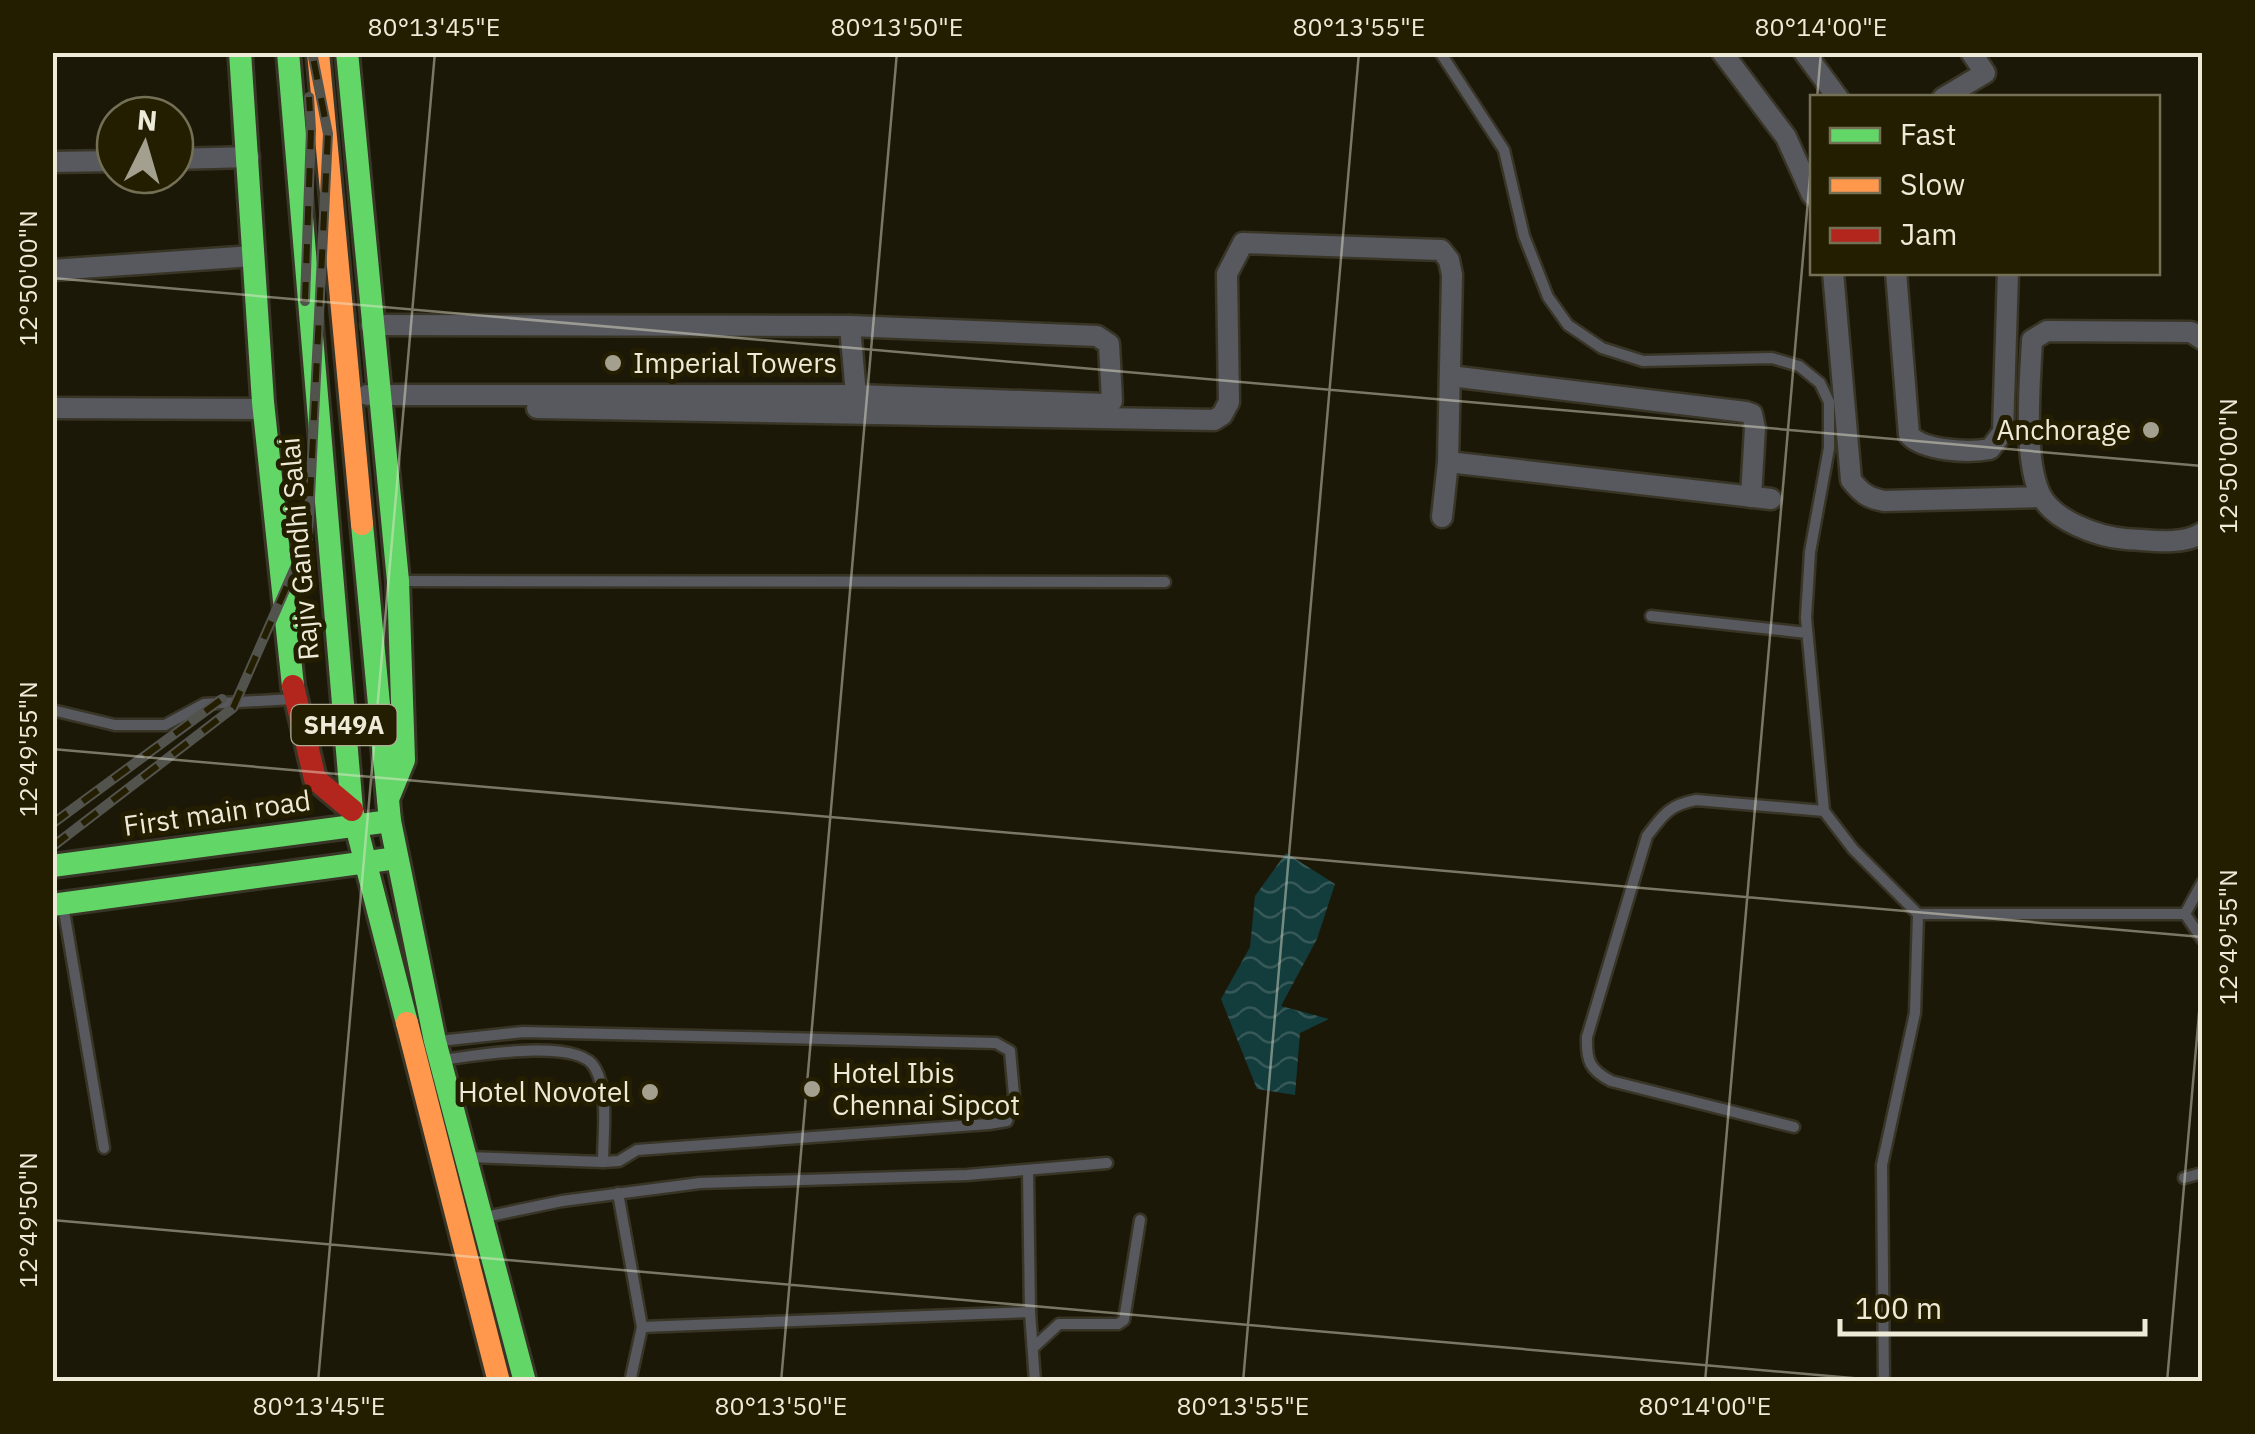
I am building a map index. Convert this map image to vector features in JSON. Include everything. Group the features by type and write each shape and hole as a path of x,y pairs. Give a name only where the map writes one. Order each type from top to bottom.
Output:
{"main road":[{"path":"240,52 264,410 294,699 315,778 353,818"},
{"name":"Rajiv Gandhi Salai","path":"288,52 353,818 499,1382"},
{"name":"SH49A","path":"318,52 396,858 438,1051 524,1382"},
{"path":"347,52 398,581 404,760 390,810"},
{"name":"First main road","path":"52,866 390,810"},
{"path":"58,904 396,858"}],"street":[{"path":"1722,52 1786,137 1810,191"},
{"path":"1804,52 1836,95"},
{"path":"1947,95 1984,73 1971,52"},
{"path":"195,158 249,157"},
{"path":"52,162 95,161"},
{"path":"381,399 1214,420 1222,415 1228,402 1228,274 1243,244 1441,250 1449,260 1452,275 1448,462 1442,517"},
{"path":"52,270 253,256"},
{"path":"1833,275 1852,480 1860,491 1868,498 1884,501 2041,497"},
{"path":"1896,275 1908,432 1912,439 1976,452 1990,449 2003,432 2008,275"},
{"path":"349,402 856,395 1103,404 1112,401 1110,344 1097,336 850,326 371,325"},
{"path":"850,326 856,395"},
{"path":"2202,339 2190,332 2047,332 2032,340 2029,408 2034,468 2041,497 2074,527 2118,538 2172,541 2202,533"},
{"path":"1448,462 1761,498 1752,414 1450,376"},
{"path":"2004,405 2029,408"},
{"path":"52,408 264,410"}],"lane":[{"path":"1440,52 1504,150 1524,236 1548,297 1568,324 1602,348 1643,361 1772,358 1800,366 1820,383 1829,402 1828,448 1810,552 1807,633 1824,811 1853,849 1918,914 2185,914"},
{"path":"398,581 1164,582"},
{"path":"1652,616 1807,633"},
{"path":"52,710 115,726 164,726 204,704 294,699"},
{"path":"1794,1127 1611,1081 1593,1072 1586,1056 1587,1037 1646,836 1664,814 1678,803 1696,800 1824,811"},
{"path":"2185,914 2202,884"},
{"path":"58,904 104,1148"},
{"path":"1884,1382 1882,1165 1915,1013 1918,914"},
{"path":"2185,914 2202,939"},
{"path":"438,1051 523,1032 996,1043 1010,1051 1014,1095 1007,1121 637,1150 619,1161 467,1156"},
{"path":"412,1048 531,1049 585,1057 595,1066 601,1089 603,1162"},
{"path":"484,1218 562,1201 700,1183 967,1176 1108,1163"},
{"path":"1028,1170 1035,1382"},
{"path":"2184,1178 2202,1173"},
{"path":"618,1193 642,1327 630,1382"},
{"path":"1034,1347 1059,1324 1118,1324 1124,1320 1140,1220"},
{"path":"642,1327 1030,1312"}],"water":[{"path":"1286,853 1335,884 1317,939 1281,1006 1329,1019 1300,1033 1295,1095 1257,1089 1221,999 1250,947 1255,896"}],"railway":[{"path":"52,847 233,708 308,538 328,134 312,52"},
{"path":"305,301 309,97"},
{"path":"52,824 222,699"}],"traffic: fast":[{"path":"240,52 263,402 293,686"},
{"path":"288,52 352,810 407,1023"},
{"path":"347,52 398,581 404,760 388,799"},
{"path":"362,524 390,821 435,1041 525,1382"},
{"path":"52,866 390,821"},
{"path":"52,905 397,858"}],"traffic: slow":[{"path":"318,52 362,524"},
{"path":"407,1023 499,1382"}],"traffic: jam":[{"path":"293,686 315,779 352,810"}],"place":[{"name":"Imperial Towers","path":"613,363"},
{"name":"Anchorage","path":"2151,430"},
{"name":"Hotel Ibis Chennai Sipcot","path":"812,1089"},
{"name":"Hotel Novotel","path":"650,1092"}]}
